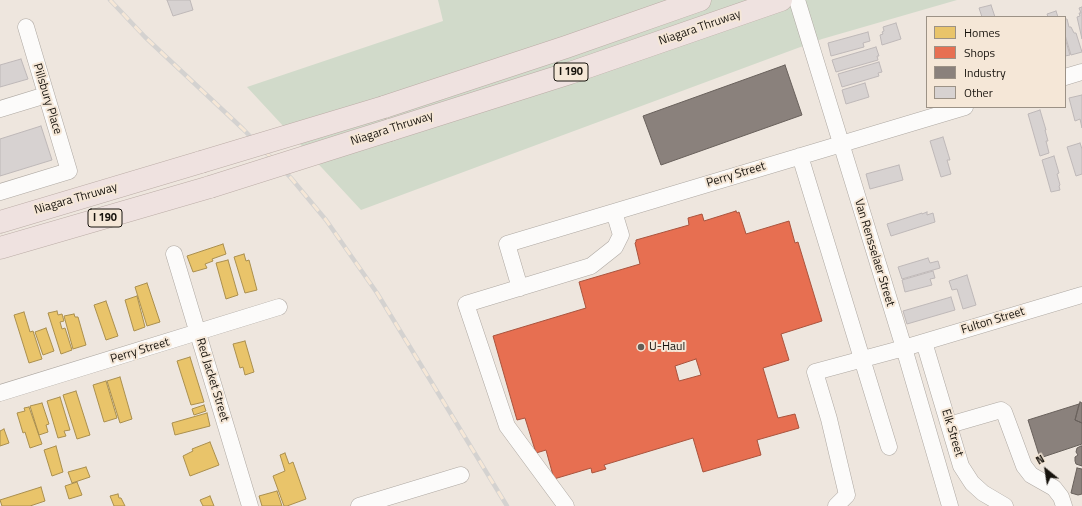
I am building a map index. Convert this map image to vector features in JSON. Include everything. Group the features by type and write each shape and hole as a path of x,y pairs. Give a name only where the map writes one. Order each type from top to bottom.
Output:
{"highway":[{"name":"Niagara Thruway","path":"0,222 384,107 566,47 700,0"},
{"name":"Niagara Thruway","path":"0,248 210,187 570,73 781,0"}],"street":[{"name":"Van Rensselaer Street","path":"797,0 840,144 904,348 950,506"},
{"name":"Pillsbury Place","path":"0,192 69,171 26,27"},
{"path":"1066,77 1082,72"},
{"path":"0,109 46,95"},
{"name":"Perry Street","path":"520,288 507,244 961,108"},
{"path":"800,156 890,447"},
{"path":"566,506 507,426 466,304 591,266 615,247 621,235 614,212"},
{"name":"Red Jacket Street","path":"174,254 250,506"},
{"name":"Fulton Street","path":"836,506 847,495 829,419 814,372 904,348 1082,295"},
{"name":"Perry Street","path":"0,393 279,308"},
{"name":"Elk Street","path":"924,342 961,466 972,483 983,493 1005,506"},
{"path":"949,425 1001,410 1004,412 1024,466 1031,475 1054,488 1061,497 1064,506"},
{"path":"359,506 462,475"}],"green space":[{"path":"438,0 957,0 822,39 361,210 247,87 443,21"}],"building: Homes":[{"path":"223,244 226,254 212,259 213,261 205,264 207,268 193,272 187,256"},
{"path":"244,254 246,261 249,260 257,290 245,293 234,257"},
{"path":"228,260 238,295 226,299 216,263"},
{"path":"147,283 160,322 147,326 135,287"},
{"path":"137,296 145,327 134,331 125,300"},
{"path":"106,301 118,336 106,340 94,305"},
{"path":"57,311 58,315 62,314 64,321 60,322 62,329 65,328 72,350 61,354 48,313"},
{"path":"24,312 30,332 33,331 42,359 29,363 14,315"},
{"path":"74,314 75,317 78,317 86,345 73,349 64,316"},
{"path":"46,328 54,351 43,355 35,332"},
{"path":"245,341 254,372 245,375 243,367 240,368 233,344"},
{"path":"190,357 204,402 191,405 177,361"},
{"path":"120,377 132,419 120,423 107,381"},
{"path":"106,381 117,418 104,422 93,385"},
{"path":"76,391 90,435 77,439 63,395"},
{"path":"60,397 70,430 64,431 66,436 58,438 47,401"},
{"path":"42,403 49,424 46,425 48,432 39,435 30,406"},
{"path":"204,405 206,411 194,415 192,409"},
{"path":"29,407 42,444 30,448 25,432 23,433 17,413 25,411 24,408"},
{"path":"207,413 210,426 175,435 172,423"},
{"path":"4,429 9,443 0,446 0,431"},
{"path":"210,442 219,465 190,476 183,456 193,451 192,449"},
{"path":"56,446 63,472 52,476 44,450"},
{"path":"285,453 289,464 293,462 306,499 287,506 284,506 273,476 285,471 280,455"},
{"path":"86,467 90,477 72,483 68,472"},
{"path":"77,482 82,495 69,499 65,486"},
{"path":"41,487 45,501 30,506 2,506 0,500"},
{"path":"277,491 282,506 262,506 259,496"},
{"path":"118,494 125,506 114,506 110,496"},
{"path":"210,496 214,506 203,506 200,500"}],"building: Shops":[{"name":"U-Haul","path":"736,211 737,213 739,212 746,234 789,221 795,243 798,242 822,321 781,334 789,360 763,368 778,418 795,414 799,428 757,440 761,455 703,472 693,438 604,465 606,469 592,473 591,468 554,479 546,450 536,453 525,418 517,420 493,336 586,308 579,282 640,264 635,243 636,240 689,225 688,218 702,214 704,221","holes":["696,359 701,375 679,381 675,366"]}],"building: Industry":[{"path":"785,65 802,115 661,165 643,116"},
{"path":"1080,402 1082,403 1082,423 1075,420"},
{"path":"1079,404 1075,420 1082,423 1082,444 1040,458 1028,420"},
{"path":"1081,446 1082,466 1076,464 1075,461 1075,457 1078,455 1076,452 1077,448"},
{"path":"1077,468 1082,469 1082,494 1078,495 1071,493"}],"building: Other":[{"path":"167,0 190,0 193,10 173,16"},
{"path":"991,5 995,16 982,16 979,8"},
{"path":"1082,7 1082,39 1077,17 1080,16 1079,13 1081,13 1079,8"},
{"path":"1056,11 1058,16 1048,16 1047,14"},
{"path":"1066,19 1069,27 1071,27 1074,33 1076,33 1082,52 1071,55 1066,38"},
{"path":"896,23 901,39 882,45 880,35 883,34 883,27"},
{"path":"868,32 870,41 863,43 864,47 831,56 828,43"},
{"path":"1066,41 1070,55 1066,56"},
{"path":"876,47 879,56 877,56 878,60 836,72 832,60"},
{"path":"21,59 28,79 0,87 0,65"},
{"path":"879,62 882,72 878,73 879,76 842,87 838,74"},
{"path":"865,83 869,97 846,104 842,90"},
{"path":"1082,95 1082,128 1080,119 1075,121 1069,98"},
{"path":"1040,110 1046,130 1048,141 1046,141 1049,153 1040,156 1028,114"},
{"path":"41,126 52,160 0,176 0,139"},
{"path":"943,137 950,160 947,160 951,174 941,177 930,141"},
{"path":"1080,143 1082,149 1082,174 1076,176 1067,147"},
{"path":"1054,156 1059,173 1057,174 1060,190 1051,192 1042,160"},
{"path":"899,165 903,180 870,189 866,174"},
{"path":"927,212 927,215 933,213 935,222 891,236 887,224"},
{"path":"928,258 930,263 938,261 940,268 902,279 898,267"},
{"path":"933,271 935,278 930,279 932,285 905,292 902,280"},
{"path":"967,275 976,305 963,309 957,289 952,290 949,281"},
{"path":"951,297 955,310 907,324 903,311"}],"railway":[{"path":"110,0 145,37 243,129 291,178 326,220 377,293 507,506"}],"place":[{"name":"U-Haul","path":"641,347"}]}
